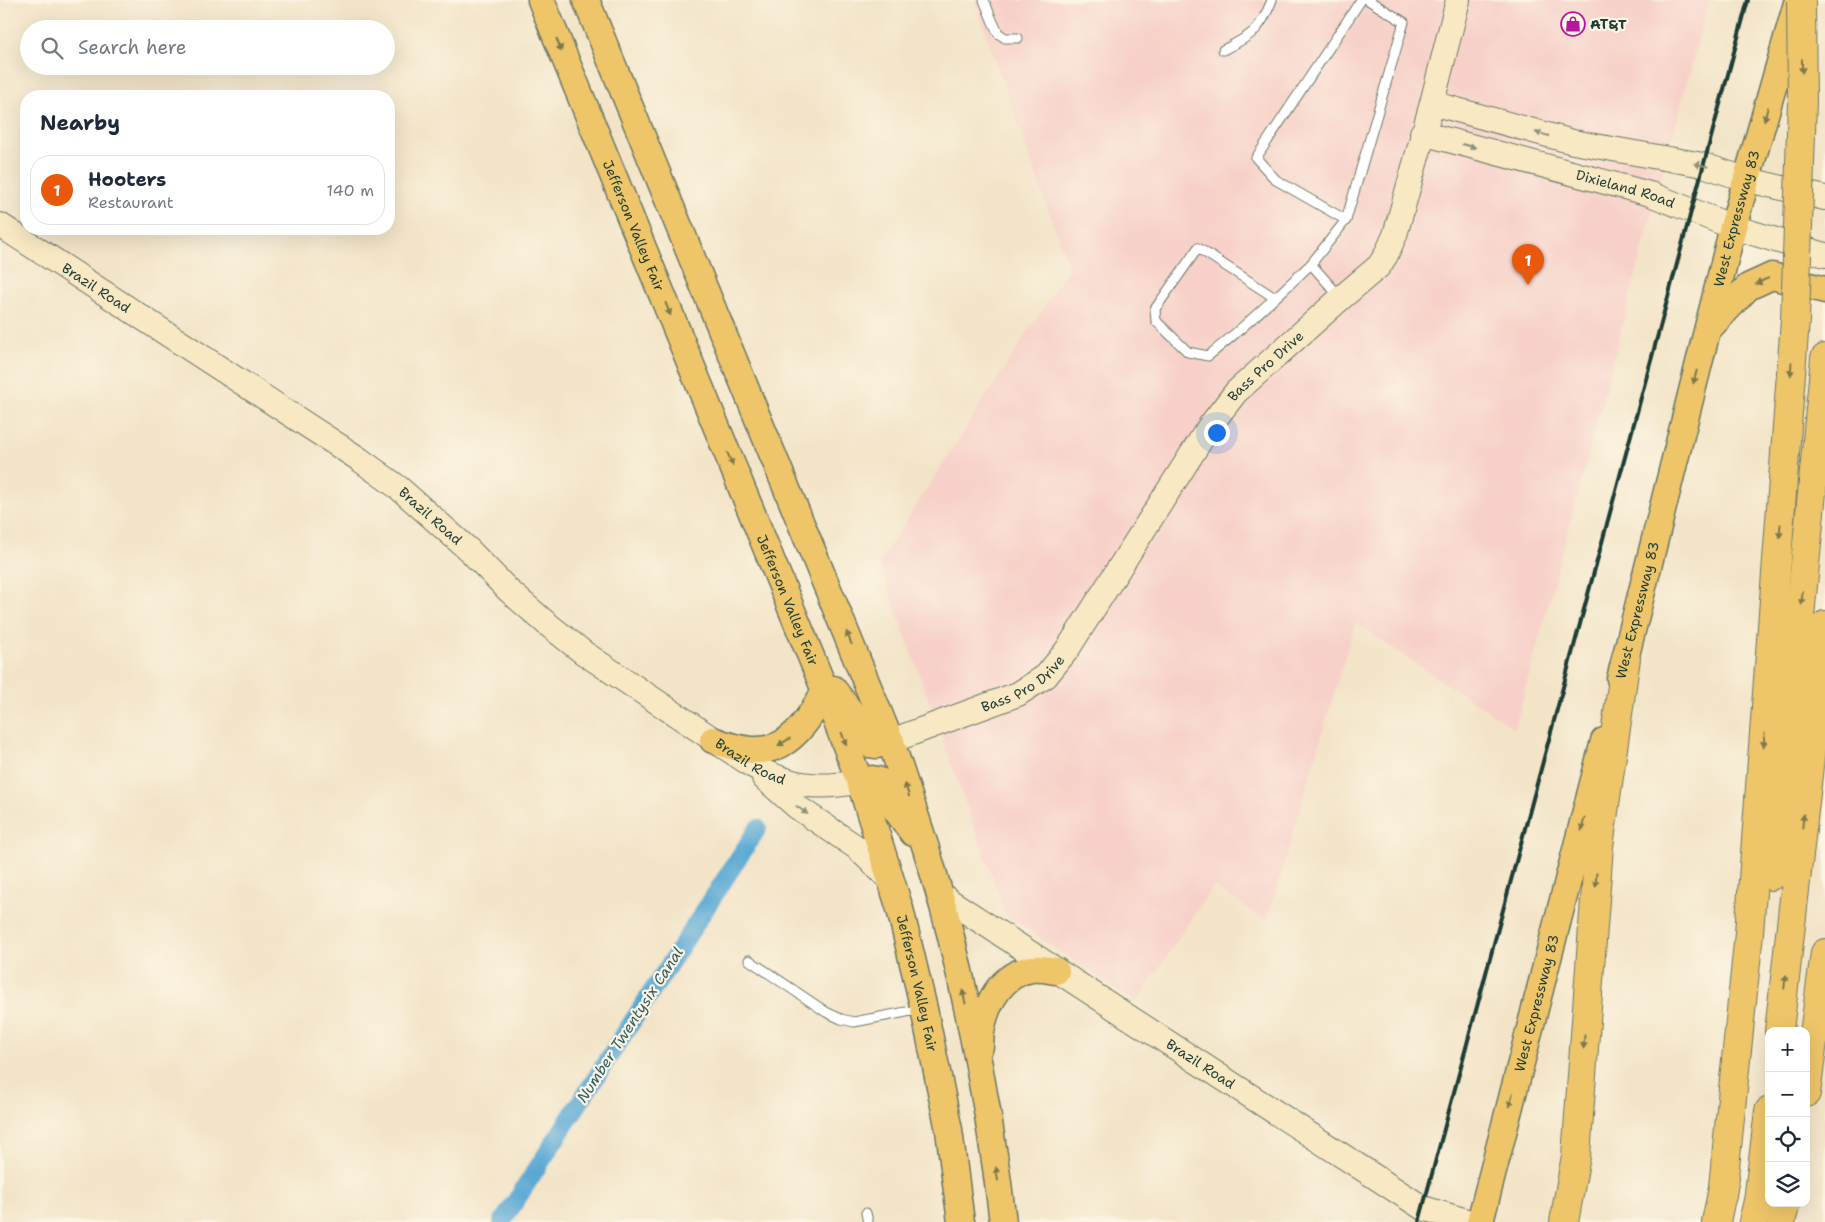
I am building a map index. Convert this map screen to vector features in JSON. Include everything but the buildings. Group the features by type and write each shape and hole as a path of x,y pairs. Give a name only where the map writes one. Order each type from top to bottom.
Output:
{"highway":[{"path":"1719,1209 1749,932 1795,320 1802,101 1800,0"},
{"path":"1719,1209 1750,1021 1782,788 1825,358"},
{"path":"1779,1027 1825,625"},
{"path":"1564,1222 1576,1156 1599,846 1626,658"},
{"path":"1809,1072 1825,953"},
{"path":"1753,1222 1758,1201 1768,1117"},
{"path":"1780,1222 1785,1207"}],"main road":[{"name":"Jefferson Valley Fair","path":"541,0 814,663 860,782 900,909 924,1009 949,1130 961,1222"},
{"path":"586,0 890,741 929,860 951,937 998,1173 1003,1222"},
{"name":"West Expressway 83","path":"1480,1222 1626,658 1683,422 1733,227 1800,0"},
{"path":"1708,330 1748,287 1772,276 1825,290"},
{"path":"814,663 856,719 869,744 877,745 890,741"},
{"path":"713,740 733,748 749,751 765,750 777,746 790,739 801,728 812,715 825,691"},
{"path":"860,782 872,779 878,780 883,784 891,803 917,839 929,860"},
{"path":"980,1075 980,1037 983,1019 991,1001 1002,986 1017,975 1033,969 1056,971"}],"street":[{"name":"Bass Pro Drive","path":"890,741 1018,694 1046,676 1067,650 1223,406 1236,392 1379,266 1386,255 1394,234 1432,103 1458,0"},
{"path":"1432,103 1573,142 1703,165 1748,180 1825,198"},
{"name":"Dixieland Road","path":"1422,133 1650,194 1733,227 1825,255"},
{"name":"Brazil Road","path":"0,225 359,459 399,488 470,551 508,590 584,653 753,766 772,776 814,787 860,782"},
{"path":"753,766 782,794 856,847 890,880"},
{"name":"Brazil Road","path":"939,894 1423,1208 1470,1222"}],"lane":[{"path":"984,0 998,32 1005,38 1018,38"},
{"path":"1223,50 1250,36 1264,19 1272,0"},
{"path":"1346,220 1276,180 1256,158 1361,0"},
{"path":"1275,298 1198,248 1155,309 1156,321 1188,352 1208,356 1236,334 1275,298 1310,264 1346,220 1404,22 1368,0"},
{"path":"1310,264 1341,298"},
{"path":"749,960 826,1012 841,1019 854,1022 924,1009"}],"shaded area":[{"path":"974,0 1709,0 1515,729 1355,623 1267,921 1213,886 1136,1003 1006,915 879,563 1069,268"}],"waterway":[{"name":"Number Twentysix Canal","path":"502,1222 758,828"}],"railway":[{"path":"1419,1222 1748,0"}],"place":[{"name":"AT&T","path":"1573,24"},
{"name":"Hooters","path":"1528,285"}]}
